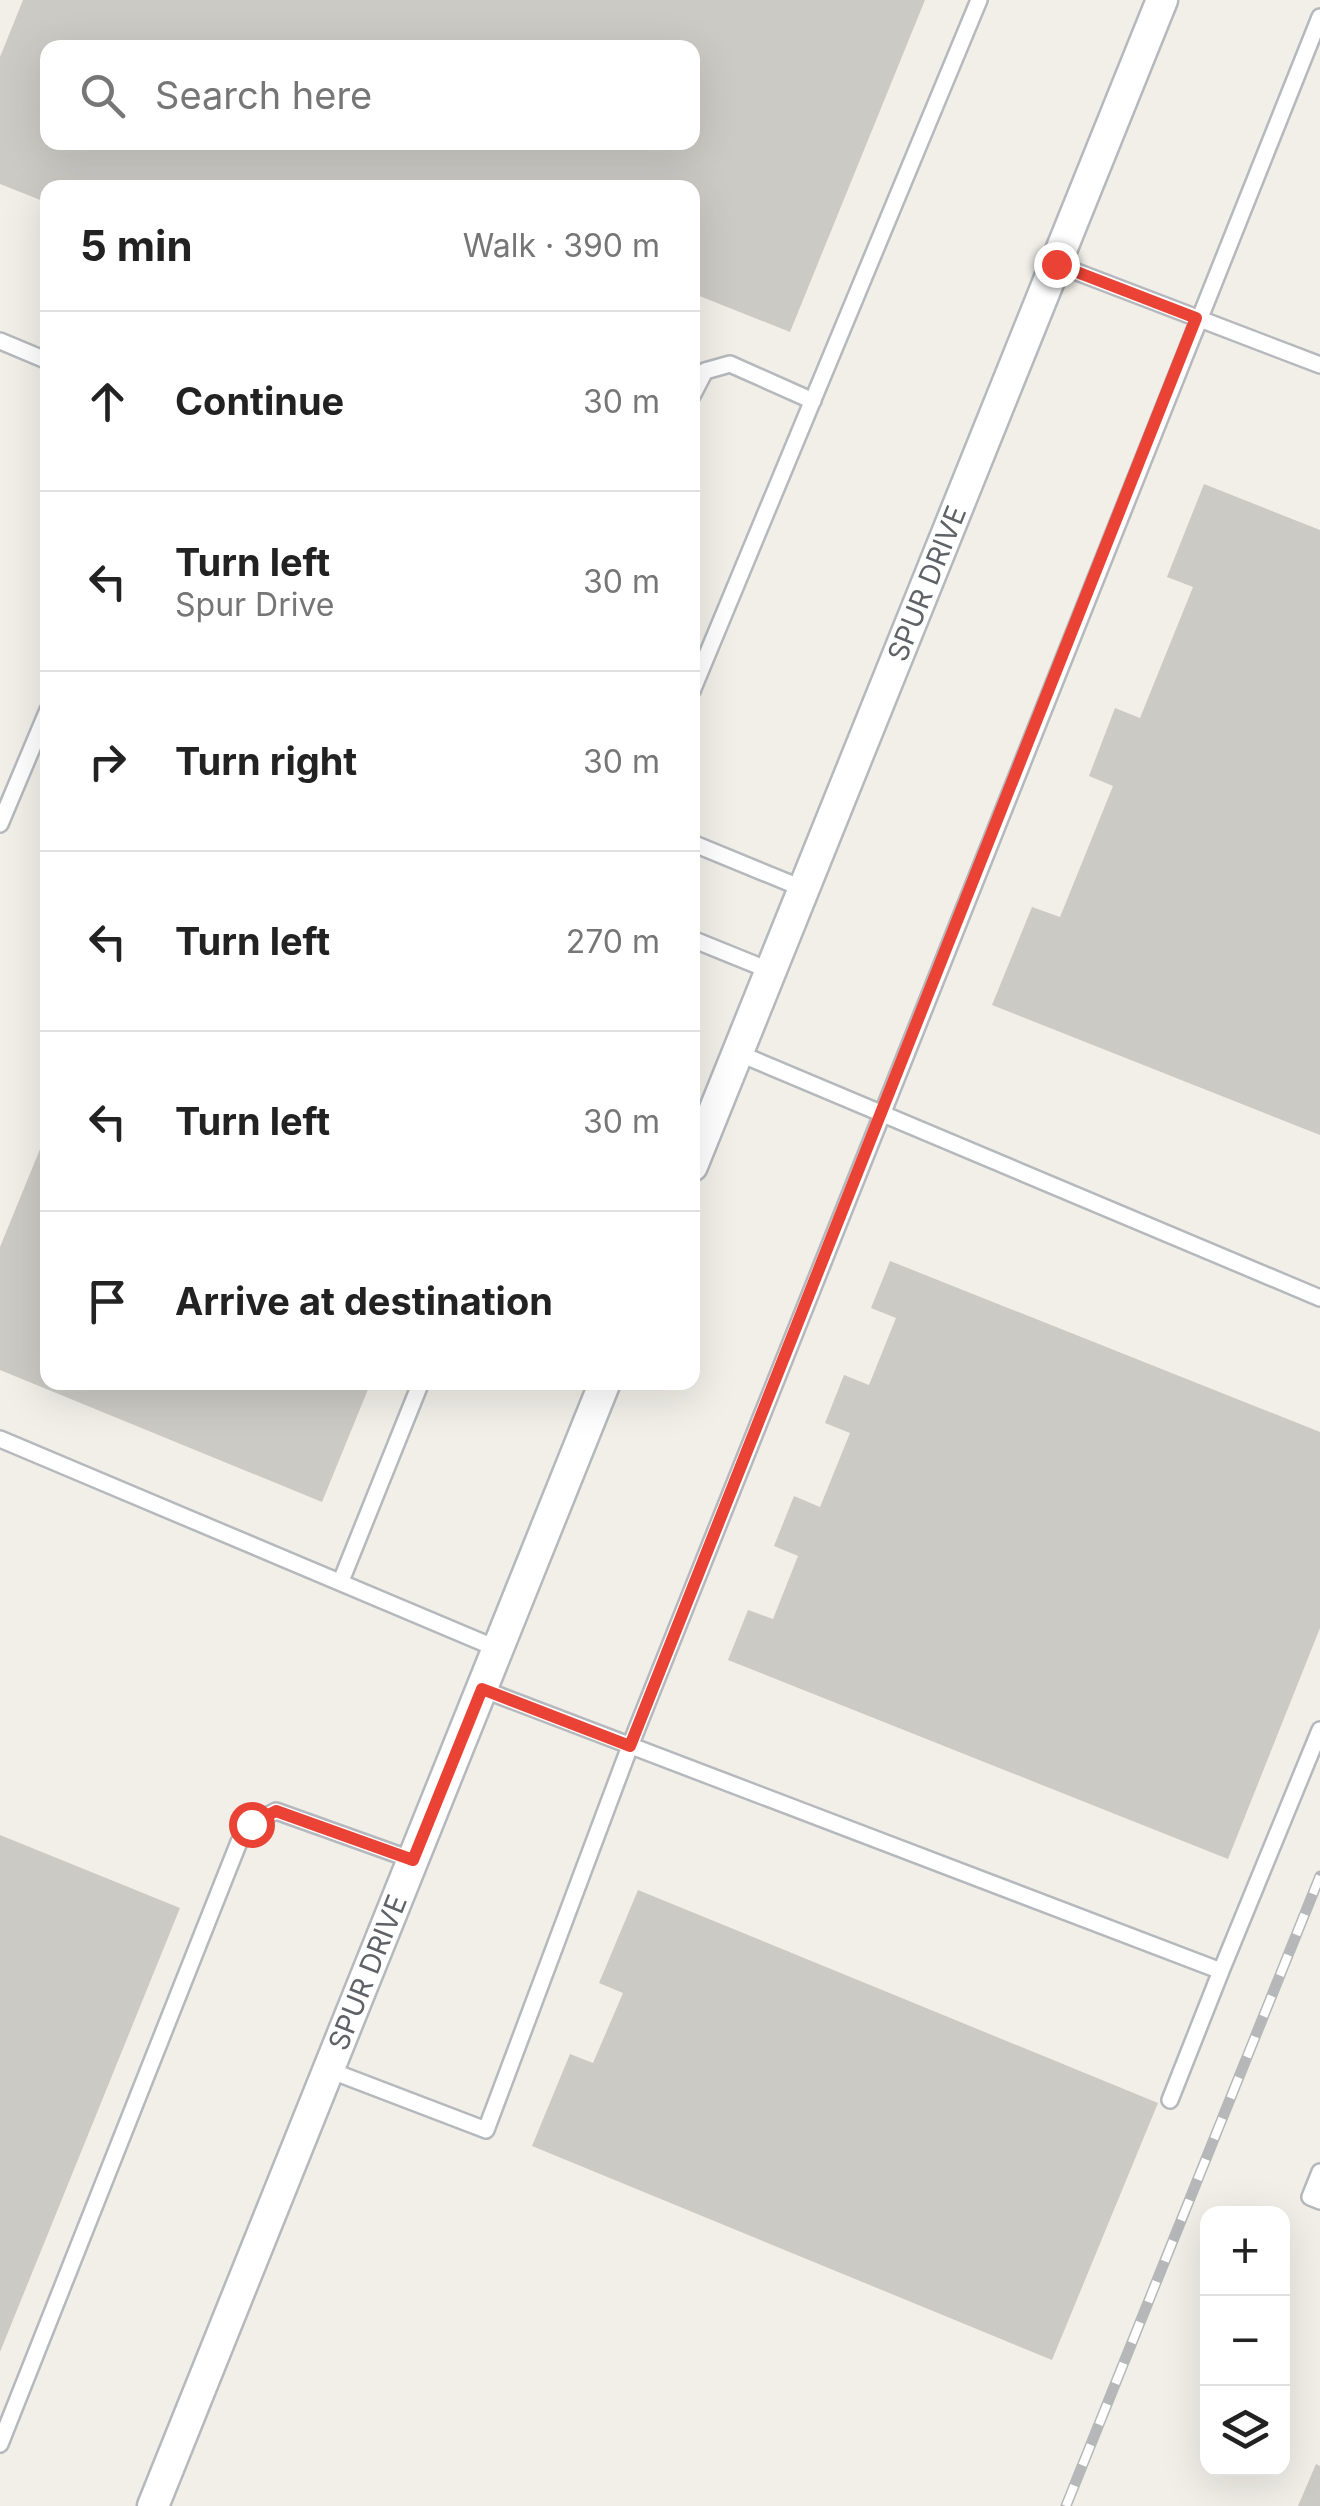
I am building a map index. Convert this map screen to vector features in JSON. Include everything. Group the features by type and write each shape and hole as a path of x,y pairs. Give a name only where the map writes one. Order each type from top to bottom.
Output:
{"street":[{"name":"SPUR DRIVE","path":"700,1146 1162,0"},
{"name":"SPUR DRIVE","path":"153,2506 603,1390"}],"lane":[{"path":"700,672 979,0"},
{"path":"328,2070 486,2130 630,1746 1196,318 1320,17"},
{"path":"1056,264 1320,365"},
{"path":"0,341 40,358"},
{"path":"700,381 705,371 730,364 813,401"},
{"path":"0,824 40,729"},
{"path":"700,845 804,890"},
{"path":"700,941 771,971"},
{"path":"738,1053 1320,1298"},
{"path":"341,1581 418,1390"},
{"path":"0,1439 498,1648"},
{"path":"482,1689 1221,1971"},
{"path":"1170,2100 1320,1730"},
{"path":"0,2444 239,1842 251,1824 276,1811 413,1860"},
{"path":"1320,2172 1310,2197 1320,2201"}],"building":[{"path":"23,0 925,0 790,332 700,296 700,180 40,180 40,200 0,184 0,57"},
{"path":"1204,484 1320,530 1320,1135 992,1005 1032,907 1060,917 1113,786 1089,776 1115,708 1140,718 1193,587 1167,577"},
{"path":"40,1149 40,1386 0,1370 0,1247"},
{"path":"890,1261 1320,1432 1320,1628 1228,1859 728,1660 748,1610 773,1619 798,1556 774,1546 794,1496 820,1507 850,1433 825,1423 844,1375 869,1385 896,1318 871,1308"},
{"path":"49,1390 368,1390 322,1502"},
{"path":"0,1835 180,1908 0,2352"},
{"path":"638,1890 1158,2103 1052,2360 532,2146 570,2054 593,2063 623,1993 599,1983"},
{"path":"1316,2464 1320,2466 1320,2506 1298,2506"}],"railway":[{"path":"1066,2506 1320,1876"}],"route":[{"path":"251,1824 276,1811 413,1860 482,1689 630,1746 1196,318 1056,264"}]}
